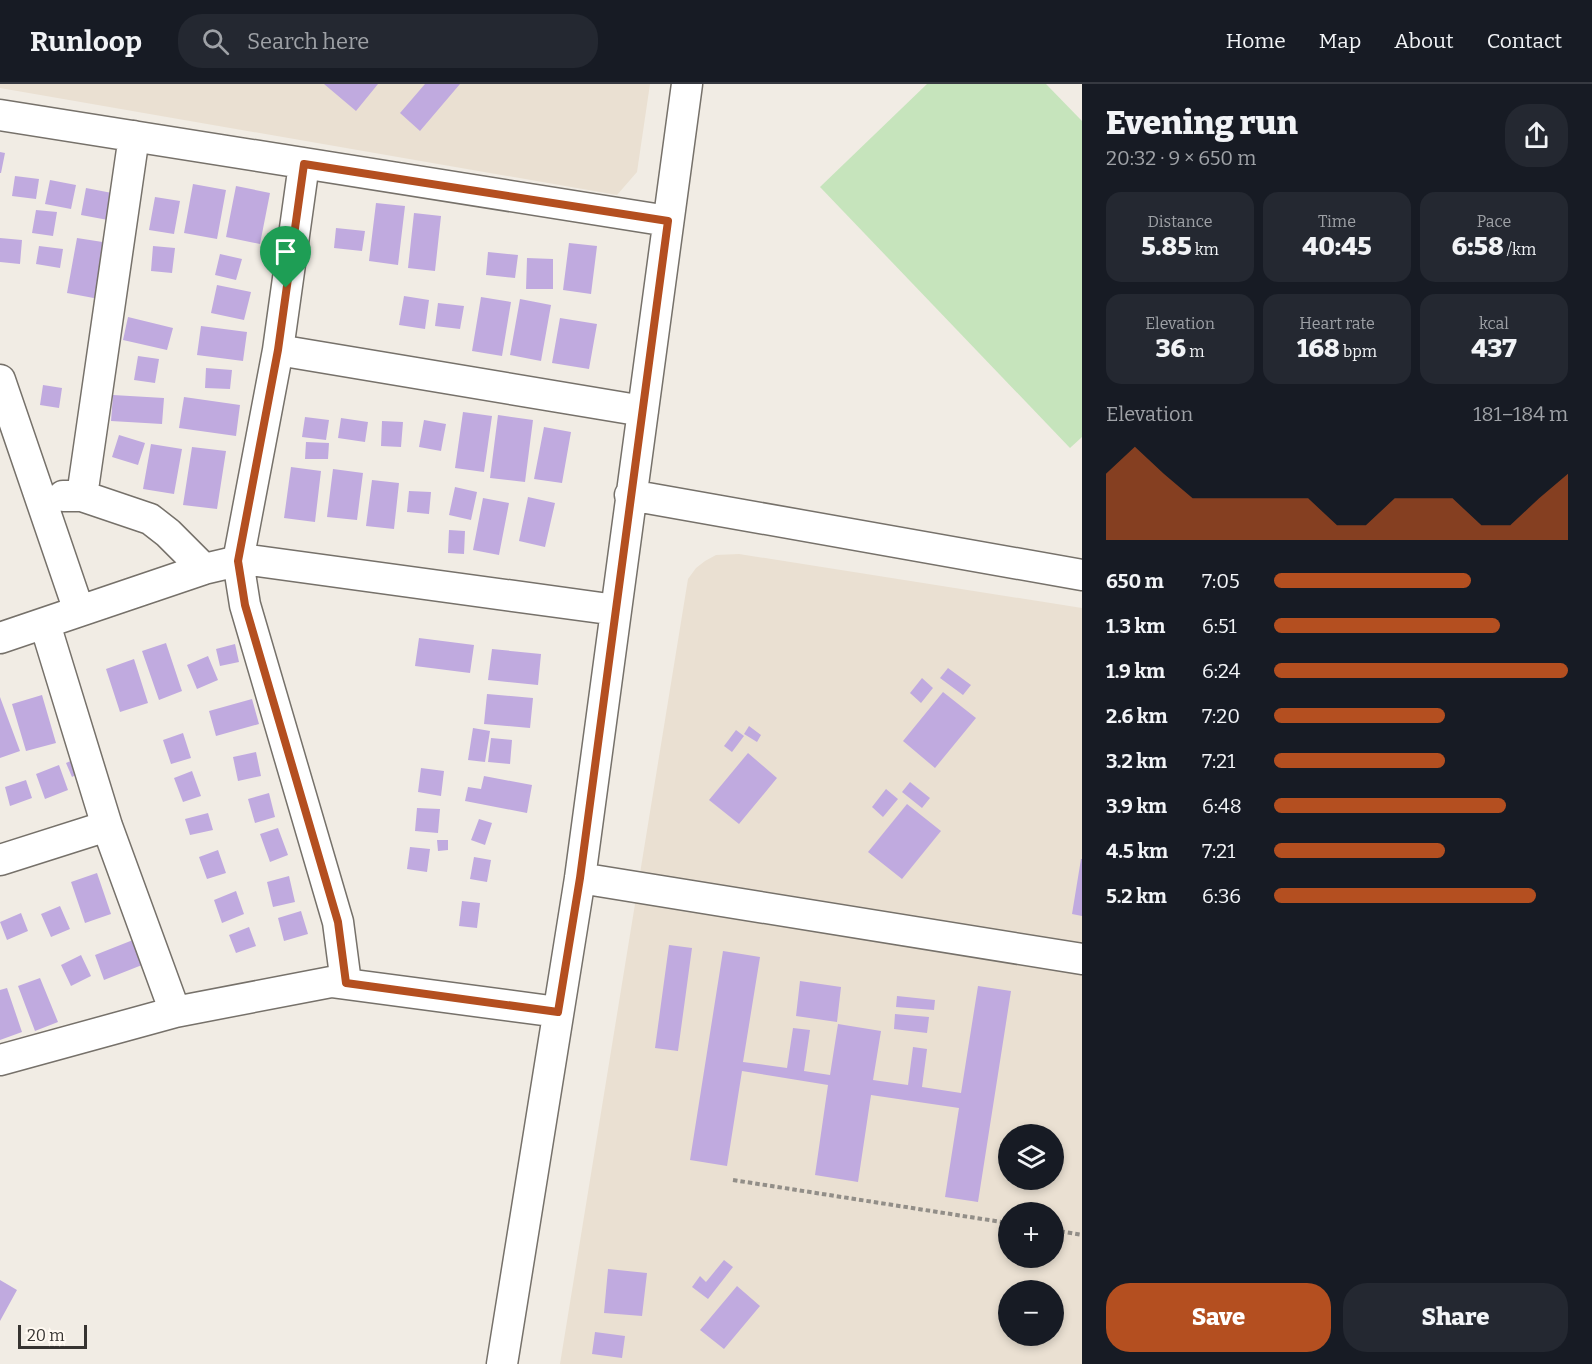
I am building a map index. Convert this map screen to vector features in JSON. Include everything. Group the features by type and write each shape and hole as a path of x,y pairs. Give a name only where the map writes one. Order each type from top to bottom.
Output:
{"street":[{"path":"502,1364 580,878 687,84"},
{"path":"0,115 668,221"},
{"path":"82,496 134,136"},
{"path":"304,164 278,350 238,561 245,605 338,922 346,983"},
{"path":"278,350 643,411"},
{"path":"0,380 6,420 41,499 79,611"},
{"path":"630,495 1082,575"},
{"path":"41,499 82,496 150,519 168,533 204,569"},
{"path":"0,638 204,569 238,561 257,561 616,610"},
{"path":"45,624 107,826 175,1012"},
{"path":"0,860 107,826"},
{"path":"580,878 1082,959"},
{"path":"0,1060 175,1012 321,983 346,983 558,1012"}],"path":[{"path":"734,1180 998,1221"},
{"path":"1064,1232 1082,1235"}],"shaded area":[{"path":"0,84 650,84 637,172 617,195 0,88"},
{"path":"739,554 1082,608 1082,1364 560,1364 688,579 705,561 716,555"}],"green space":[{"path":"927,84 1046,84 1082,121 1082,437 1070,448 820,187"}],"building":[{"path":"324,84 378,84 356,111"},
{"path":"425,84 460,84 420,131 400,113"},
{"path":"0,152 5,153 1,173 0,173"},
{"path":"15,176 39,179 36,199 12,196"},
{"path":"50,180 76,185 71,209 45,204"},
{"path":"193,184 226,190 217,239 184,233"},
{"path":"236,186 270,193 260,244 226,237"},
{"path":"86,188 112,193 108,220 81,215"},
{"path":"155,197 180,201 174,234 149,230"},
{"path":"376,203 405,206 398,265 369,261"},
{"path":"36,210 57,212 53,236 32,233"},
{"path":"414,213 441,216 435,271 408,268"},
{"path":"336,228 365,231 362,251 334,248"},
{"path":"0,238 22,240 20,264 0,262"},
{"path":"77,238 109,243 99,299 67,293"},
{"path":"569,243 597,246 591,294 563,290"},
{"path":"39,246 63,249 60,268 36,264"},
{"path":"153,246 175,248 172,273 151,271"},
{"path":"488,252 518,255 515,278 486,275"},
{"path":"220,254 242,259 236,280 215,275"},
{"path":"527,258 553,259 553,289 526,289"},
{"path":"217,285 251,292 244,320 211,313"},
{"path":"404,296 429,300 425,329 399,325"},
{"path":"481,297 511,302 502,356 472,351"},
{"path":"520,299 551,305 541,361 510,355"},
{"path":"438,303 464,306 460,329 435,326"},
{"path":"128,317 173,328 167,350 123,340"},
{"path":"560,318 597,324 589,369 552,363"},
{"path":"201,326 247,332 243,361 197,355"},
{"path":"138,356 159,359 155,383 134,380"},
{"path":"206,368 232,370 230,389 205,388"},
{"path":"43,385 62,388 59,408 40,405"},
{"path":"113,395 164,398 162,424 111,421"},
{"path":"184,397 240,405 236,436 179,428"},
{"path":"463,412 492,416 484,472 455,468"},
{"path":"498,415 533,420 525,482 490,478"},
{"path":"305,417 329,420 326,440 302,437"},
{"path":"341,418 368,422 365,442 338,438"},
{"path":"424,420 446,424 441,451 419,447"},
{"path":"382,421 403,422 401,447 381,446"},
{"path":"544,427 571,432 562,483 534,479"},
{"path":"119,435 145,443 138,465 112,457"},
{"path":"306,442 329,443 328,459 305,459"},
{"path":"151,444 182,449 174,494 143,489"},
{"path":"192,447 226,451 217,509 183,505"},
{"path":"291,467 321,471 315,522 284,518"},
{"path":"333,469 363,473 357,520 327,517"},
{"path":"372,480 399,483 394,529 366,526"},
{"path":"455,487 477,492 471,520 449,515"},
{"path":"409,491 431,492 429,514 407,512"},
{"path":"528,497 555,503 545,547 519,541"},
{"path":"483,498 509,503 499,555 473,550"},
{"path":"449,530 465,531 464,554 448,553"},
{"path":"419,638 474,645 470,673 415,666"},
{"path":"166,643 182,691 159,700 142,651"},
{"path":"235,644 239,662 220,666 216,649"},
{"path":"492,649 541,654 538,685 488,680"},
{"path":"208,656 218,680 197,689 187,665"},
{"path":"134,659 148,703 120,712 106,669"},
{"path":"948,668 971,685 963,695 940,678"},
{"path":"922,678 933,688 921,703 910,693"},
{"path":"943,692 976,718 935,768 903,741"},
{"path":"487,694 533,698 530,728 484,724"},
{"path":"42,695 56,743 26,751 12,704"},
{"path":"0,697 20,751 0,758"},
{"path":"252,699 259,724 216,736 209,711"},
{"path":"749,726 761,735 757,742 744,734"},
{"path":"473,728 490,731 485,762 468,760"},
{"path":"736,730 744,736 732,752 724,746"},
{"path":"183,733 191,758 171,764 163,740"},
{"path":"491,738 512,740 510,764 488,762"},
{"path":"256,752 261,776 238,781 233,757"},
{"path":"748,753 777,778 739,824 709,800"},
{"path":"75,759 81,772 72,777 66,763"},
{"path":"59,765 68,790 45,799 36,774"},
{"path":"421,768 444,771 441,796 418,792"},
{"path":"192,771 201,796 183,802 174,778"},
{"path":"484,776 532,785 527,813 465,801 468,787 481,789"},
{"path":"26,780 32,798 10,806 5,787"},
{"path":"910,782 930,798 922,808 902,792"},
{"path":"886,789 898,799 883,817 872,807"},
{"path":"269,793 275,817 255,823 248,799"},
{"path":"907,804 941,831 902,879 868,852"},
{"path":"417,808 440,809 438,833 415,831"},
{"path":"208,813 213,830 190,835 185,819"},
{"path":"479,819 492,823 485,845 471,840"},
{"path":"278,828 288,855 270,862 260,834"},
{"path":"437,840 448,840 448,850 438,851"},
{"path":"410,847 430,849 427,872 407,869"},
{"path":"218,850 226,873 207,879 199,857"},
{"path":"474,857 491,860 487,882 470,879"},
{"path":"1082,859 1082,916 1072,914"},
{"path":"97,873 111,914 85,923 71,882"},
{"path":"289,876 295,902 273,907 267,882"},
{"path":"236,891 244,914 222,923 214,900"},
{"path":"462,901 480,903 477,928 459,926"},
{"path":"60,906 70,929 51,937 41,914"},
{"path":"301,911 308,934 284,941 278,918"},
{"path":"21,913 28,931 7,940 0,922"},
{"path":"249,927 256,946 236,953 229,935"},
{"path":"133,940 142,965 104,980 95,955"},
{"path":"669,945 692,948 678,1051 655,1048"},
{"path":"723,951 760,957 743,1062 787,1068 793,1028 810,1030 804,1071 830,1075 838,1024 881,1031 873,1080 908,1085 913,1047 927,1049 922,1087 961,1093 978,986 1011,991 978,1202 945,1197 959,1108 871,1095 858,1182 815,1175 828,1085 742,1071 727,1166 690,1160"},
{"path":"81,955 91,976 71,986 61,965"},
{"path":"40,978 58,1022 35,1031 18,986"},
{"path":"800,981 841,987 837,1022 796,1016"},
{"path":"7,988 22,1032 0,1040 0,990"},
{"path":"897,996 935,1000 934,1010 896,1007"},
{"path":"895,1014 929,1017 927,1033 894,1029"},
{"path":"724,1260 733,1267 708,1299 692,1287 700,1276 706,1282"},
{"path":"608,1269 647,1273 642,1316 604,1313"},
{"path":"0,1280 17,1290 0,1321"},
{"path":"737,1286 760,1306 724,1349 700,1330"},
{"path":"595,1332 625,1336 622,1358 592,1354"}],"route":[{"path":"304,164 668,221 580,878 558,1012 346,983 338,922 245,605 238,561 278,350 286,288 304,164"}]}
